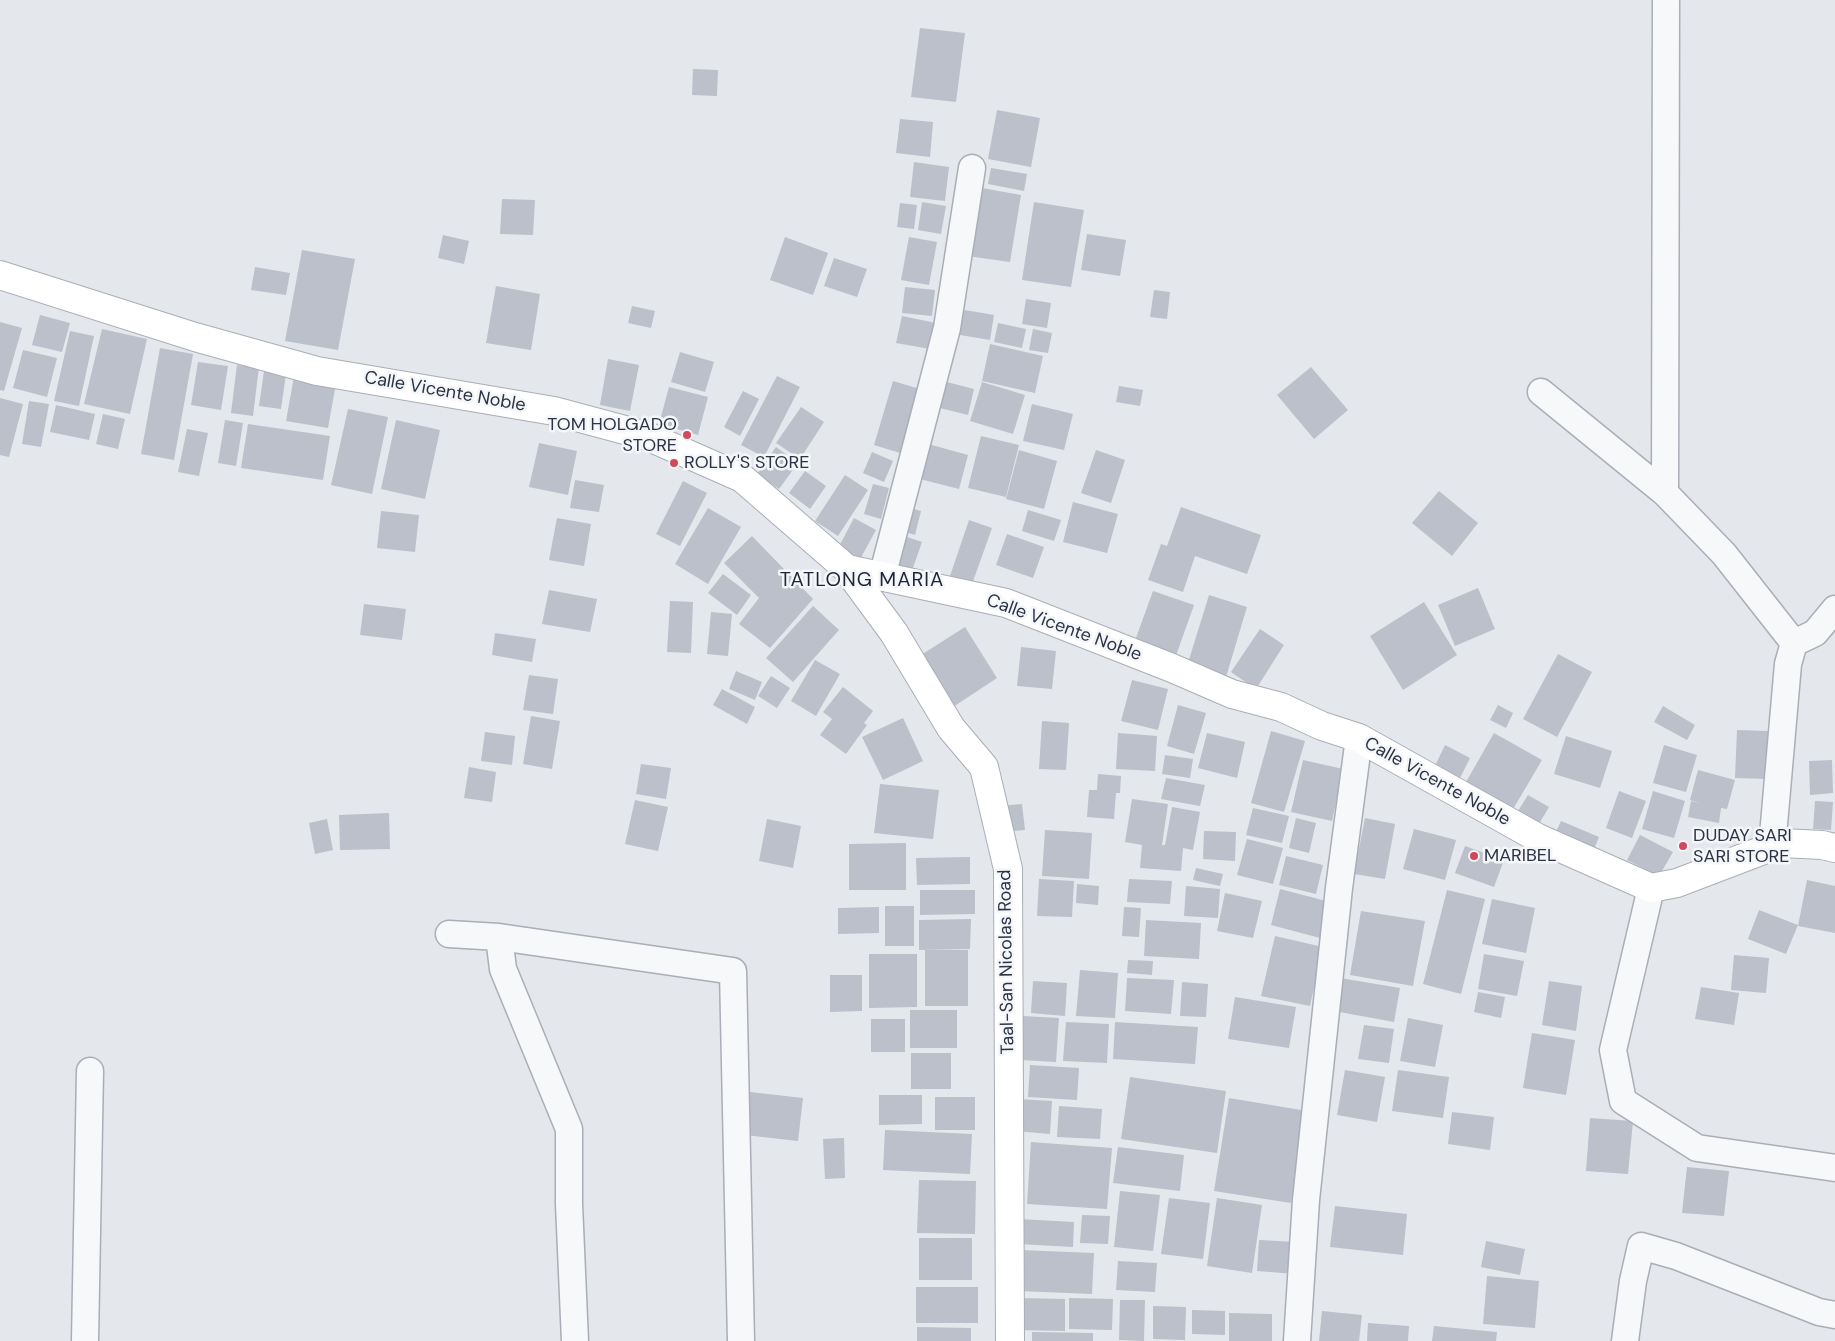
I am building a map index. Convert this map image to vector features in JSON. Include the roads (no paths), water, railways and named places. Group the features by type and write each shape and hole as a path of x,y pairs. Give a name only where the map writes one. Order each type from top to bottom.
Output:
{"main road":[{"name":"Calle Vicente Noble","path":"0,275 195,338 317,371 554,411 646,436 742,478 847,569 1006,603 1172,668 1232,694 1281,707 1322,726 1359,738 1538,838 1651,888"},
{"name":"Taal-San Nicolas Road","path":"847,569 894,633 951,728 984,767 1008,869 1010,1341"},
{"path":"1651,888 1677,883 1782,843 1822,845 1835,848"}],"street":[{"path":"1665,493 1666,0"},
{"path":"882,576 946,328 972,168"},
{"path":"1541,392 1665,493 1724,554 1794,643"},
{"path":"1772,847 1788,664 1794,643 1814,633 1835,609"},
{"path":"1297,1341 1306,1200 1339,888 1359,738"},
{"path":"1651,888 1614,1050 1623,1101 1697,1148 1835,1168"},
{"path":"449,934 499,937 733,971 741,1341"},
{"path":"499,937 503,969 569,1129 569,1204 575,1341"},
{"path":"85,1341 90,1071"},
{"path":"1625,1341 1640,1246 1676,1256 1819,1312 1835,1315"}],"place":[{"name":"TOM HOLGADO STORE","path":"687,435"},
{"name":"ROLLY'S STORE","path":"674,463"},
{"name":"DUDAY SARI SARI STORE","path":"1683,846"},
{"name":"MARIBEL","path":"1474,856"}],"district":[{"name":"TATLONG MARIA","path":"862,581"}]}
